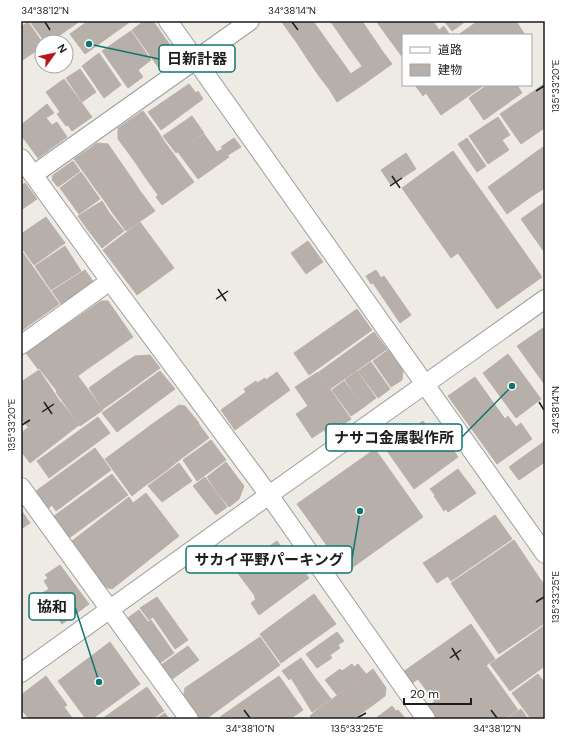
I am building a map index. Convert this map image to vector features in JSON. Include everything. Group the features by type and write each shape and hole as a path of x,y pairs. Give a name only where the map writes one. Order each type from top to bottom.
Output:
{"street":[{"path":"168,21 545,554"},
{"path":"33,175 250,21"},
{"path":"21,158 110,281 269,495 426,719"},
{"path":"21,345 110,281"},
{"path":"21,673 545,300"},
{"path":"21,487 189,719"}],"building":[{"path":"33,21 80,21 61,34 39,34 31,23"},
{"path":"88,21 131,21 85,54 74,39 74,34 70,34"},
{"path":"144,21 153,21 177,55 176,60 161,71 132,30"},
{"path":"281,21 313,21 318,28 297,43"},
{"path":"330,21 346,21 336,29"},
{"path":"346,21 362,21 370,33 349,48 336,29"},
{"path":"376,21 433,21 439,30 444,26 449,34 402,34 402,57"},
{"path":"444,21 466,21 452,31"},
{"path":"478,21 516,21 524,34 459,34"},
{"path":"28,22 36,34 34,34 34,52 21,61 21,27"},
{"path":"318,28 330,45 308,60 297,43"},
{"path":"131,31 151,60 138,70 143,77 128,88 102,51"},
{"path":"370,33 383,52 362,66 349,48"},
{"path":"330,45 341,60 319,76 308,60"},
{"path":"383,52 392,64 364,84 355,71"},
{"path":"99,53 121,85 104,98 82,66"},
{"path":"341,60 351,74 329,89 319,76"},
{"path":"80,69 96,92 82,102 66,78"},
{"path":"355,71 364,84 337,102 329,89"},
{"path":"64,79 92,117 72,131 57,114 60,112 46,92"},
{"path":"545,83 545,101 537,89"},
{"path":"189,84 196,93 198,91 203,99 161,130 148,112"},
{"path":"416,86 483,86 441,115 426,93 423,96"},
{"path":"486,86 518,86 522,93 484,120 469,98"},
{"path":"537,89 545,101 545,128 543,129 522,99"},
{"path":"522,99 543,129 521,144 500,114"},
{"path":"47,104 54,113 46,118 52,125 57,122 67,137 38,158 21,135 21,125"},
{"path":"143,111 157,130 127,151 118,139 118,128"},
{"path":"192,116 204,133 176,153 163,136"},
{"path":"498,117 510,135 502,140 509,150 488,164 469,136"},
{"path":"157,130 164,141 135,162 127,151"},
{"path":"204,134 217,152 222,149 229,157 198,179 178,152"},
{"path":"234,138 241,147 228,155 221,147"},
{"path":"467,138 486,166 477,172 458,144"},
{"path":"164,141 172,152 143,174 135,162"},
{"path":"97,143 108,144 117,157 103,168 89,149"},
{"path":"543,147 545,150 545,188 525,160"},
{"path":"89,149 103,168 88,178 74,159"},
{"path":"453,151 542,277 497,309 458,253 451,258 402,188"},
{"path":"172,152 180,163 150,184 143,174"},
{"path":"406,153 416,169 391,185 381,170"},
{"path":"117,157 126,170 97,191 88,178"},
{"path":"525,160 545,188 532,196 513,169"},
{"path":"73,161 80,171 58,187 52,180 53,175"},
{"path":"180,163 188,174 158,195 150,184"},
{"path":"513,169 532,196 507,214 488,187"},
{"path":"126,170 133,180 104,200 97,191"},
{"path":"81,172 100,199 79,214 60,188"},
{"path":"188,174 194,182 162,205 156,197"},
{"path":"133,180 140,191 112,212 104,200"},
{"path":"25,183 37,199 21,210 21,186"},
{"path":"140,191 149,203 120,223 112,212"},
{"path":"102,201 110,214 88,230 78,216"},
{"path":"545,202 545,253 521,219"},
{"path":"149,203 155,211 126,231 120,223"},
{"path":"110,214 124,231 102,248 88,230"},
{"path":"46,217 65,243 34,265 21,247 21,234"},
{"path":"140,222 174,268 137,295 103,250"},
{"path":"308,241 323,262 306,274 291,253"},
{"path":"65,246 81,271 51,290 35,266"},
{"path":"21,250 59,304 21,331"},
{"path":"85,270 94,283 61,304 52,291"},
{"path":"376,270 381,278 371,284 366,276"},
{"path":"384,276 411,315 400,323 373,283"},
{"path":"101,301 108,301 133,337 106,356 78,317"},
{"path":"357,309 372,330 309,375 294,353"},
{"path":"78,317 106,356 90,367 62,328"},
{"path":"62,328 90,367 57,391 26,353"},
{"path":"543,328 545,331 545,385 517,346"},
{"path":"374,332 387,349 330,389 319,372"},
{"path":"388,350 403,370 402,380 391,387 373,361"},
{"path":"508,354 541,399 516,418 483,373"},
{"path":"150,355 160,368 134,387 118,367 135,356"},
{"path":"371,362 390,389 378,398 358,371"},
{"path":"118,367 134,387 103,409 89,388"},
{"path":"39,370 61,403 28,427 21,419 21,382"},
{"path":"160,371 175,389 145,411 131,392"},
{"path":"357,371 376,398 364,407 345,380"},
{"path":"277,372 290,390 235,430 221,410 246,392 244,389 256,381 257,383 265,378 266,380"},
{"path":"318,372 351,419 328,435 324,430 312,438 296,414 308,406 295,387"},
{"path":"78,376 103,410 80,426 56,392"},
{"path":"475,377 505,419 508,416 516,427 521,423 532,439 497,464 448,396"},
{"path":"344,381 364,407 351,416 332,390"},
{"path":"131,392 145,411 117,432 102,413"},
{"path":"61,402 79,425 30,463 21,451 21,433"},
{"path":"179,405 185,406 199,423 168,447 151,425"},
{"path":"98,417 110,433 49,478 37,461"},
{"path":"423,421 444,451 450,446 458,457 414,489 385,448"},
{"path":"198,423 209,438 178,461 168,447"},
{"path":"151,425 178,461 167,470 139,434"},
{"path":"139,434 167,470 156,478 128,442"},
{"path":"211,440 226,460 197,481 183,460"},
{"path":"545,441 545,462 519,480 509,467"},
{"path":"128,442 156,478 143,487 116,451"},
{"path":"95,448 111,470 56,511 52,505 48,509 36,491"},
{"path":"375,449 423,517 346,572 297,504"},
{"path":"116,451 143,487 132,496 105,459"},
{"path":"226,462 237,477 217,492 207,477"},
{"path":"179,463 192,481 162,502 148,486"},
{"path":"458,469 476,493 448,512 446,509 444,511 430,489"},
{"path":"112,474 128,495 69,538 54,516"},
{"path":"205,477 227,507 216,515 193,486"},
{"path":"237,477 244,486 239,499 229,507 217,492"},
{"path":"146,493 179,536 112,589 105,587 72,541 129,497 133,503"},
{"path":"21,510 30,523 21,529"},
{"path":"495,515 512,539 451,581 434,556"},
{"path":"514,540 540,579 477,622 451,583"},
{"path":"277,541 296,566 255,596 237,572 237,569"},
{"path":"434,556 448,576 437,583 423,563"},
{"path":"298,564 309,578 259,615 251,603 256,599 254,597"},
{"path":"60,565 89,604 62,624 41,594 49,589 44,581 48,578 45,575"},
{"path":"540,579 545,585 545,623 499,654 477,622"},
{"path":"314,594 336,624 281,663 260,634"},
{"path":"157,597 188,640 175,649 153,617 149,620 140,608"},
{"path":"139,610 148,622 151,620 174,653 157,665 127,625 129,617"},
{"path":"471,624 495,659 435,702 418,679 411,684 403,672"},
{"path":"545,625 545,666 510,691 490,664"},
{"path":"337,632 344,641 338,645 340,648 330,655 332,658 317,668 306,654"},
{"path":"260,637 280,665 206,719 197,719 183,699 185,688"},
{"path":"110,642 140,684 92,719 86,719 58,681"},
{"path":"188,646 199,660 168,682 158,667"},
{"path":"301,658 315,678 298,689 291,678 289,680 282,671"},
{"path":"352,664 354,667 358,664 366,674 337,695 325,680 340,669 342,671"},
{"path":"486,665 518,710 504,719 436,719 427,707"},
{"path":"373,669 386,688 385,696 373,705 356,682"},
{"path":"538,674 545,683 545,719 531,719 512,693"},
{"path":"46,676 67,705 48,719 29,719 21,709 21,695"},
{"path":"279,676 303,710 290,719 221,719 220,717"},
{"path":"315,678 331,699 312,712 298,689"},
{"path":"356,682 373,705 359,715 342,692"},
{"path":"147,687 164,711 152,719 102,719"},
{"path":"342,692 359,715 353,719 346,719 331,700"},
{"path":"331,700 346,719 326,719 318,709"},
{"path":"392,706 406,719 375,719"},
{"path":"64,707 73,719 48,719"},
{"path":"318,709 326,719 312,719 310,716"},
{"path":"521,709 528,719 506,719"},
{"path":"165,713 169,719 156,719"}],"place":[{"name":"日新計器","path":"89,44"},
{"name":"ナサコ金属製作所","path":"512,386"},
{"name":"サカイ平野パーキング","path":"360,511"},
{"name":"協和","path":"99,682"}]}
